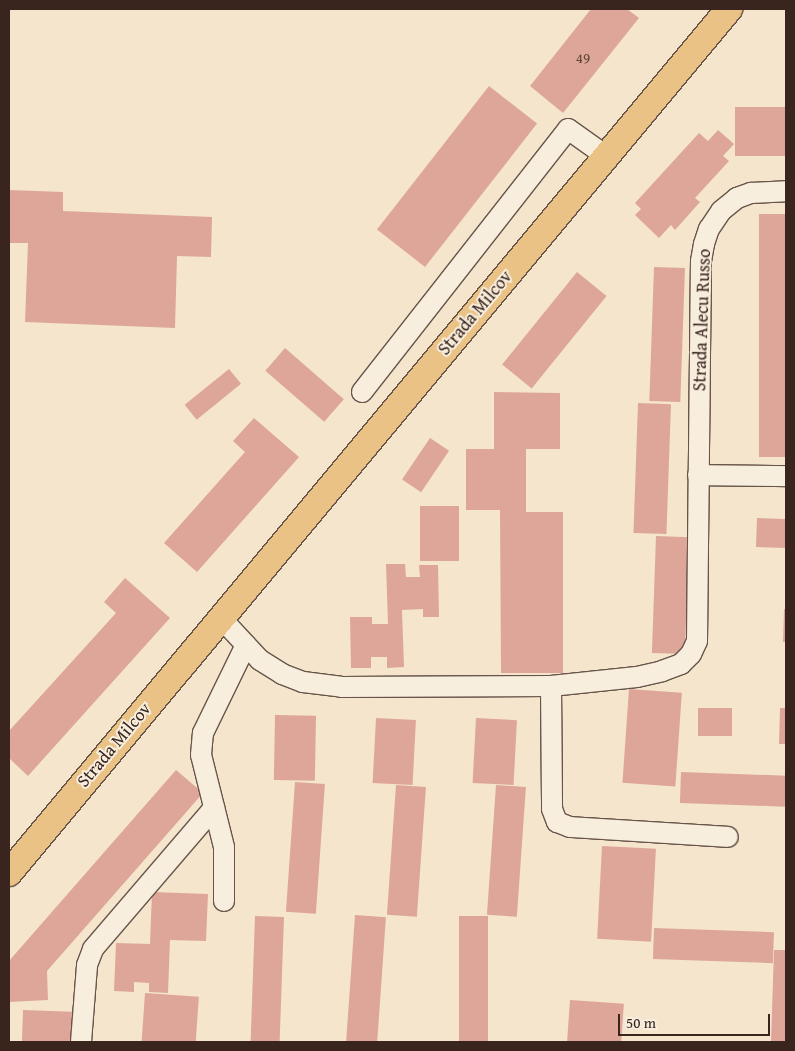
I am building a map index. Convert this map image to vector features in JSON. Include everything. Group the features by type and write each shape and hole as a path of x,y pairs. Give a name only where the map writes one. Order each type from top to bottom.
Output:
{"main road":[{"name":"Strada Milcov","path":"9,873 220,617 729,9"}],"street":[{"path":"362,392 568,129 606,156"},
{"name":"Strada Alecu Russo","path":"551,686 603,681 662,671 681,664 691,654 696,640 701,261 709,229 721,211 737,198 752,193 786,191"},
{"path":"698,475 786,476"},
{"path":"220,617 260,660 282,674 303,682 340,687 551,686 552,809 557,822 570,827 728,837"},
{"path":"224,901 224,847 201,755 203,733 246,645"},
{"path":"81,1042 87,965 93,949 214,808"}],"building":[{"path":"591,9 627,9 639,18 563,113 530,86"},
{"path":"489,86 537,124 425,267 377,229"},
{"path":"735,107 786,107 786,156 735,156"},
{"path":"718,130 734,144 723,156 729,161 695,198 700,202 675,230 671,225 659,238 635,215 641,209 635,203 699,133 708,141"},
{"path":"9,190 63,192 63,211 212,217 211,257 177,256 175,328 25,322 28,243 9,243"},
{"path":"759,214 786,214 786,457 759,457"},
{"path":"654,267 685,268 680,402 649,401"},
{"path":"577,272 607,296 532,388 502,364"},
{"path":"285,348 344,399 324,422 265,371"},
{"path":"229,369 241,384 197,420 185,405"},
{"path":"494,392 560,393 560,449 526,449 526,512 563,512 563,673 501,673 500,510 466,510 466,449 494,449"},
{"path":"638,403 671,404 666,534 633,533"},
{"path":"254,418 299,457 197,572 164,543 245,452 233,441"},
{"path":"430,438 449,451 421,492 402,479"},
{"path":"420,506 459,506 459,561 420,561"},
{"path":"757,518 786,519 785,548 756,547"},
{"path":"656,536 689,537 685,654 652,653"},
{"path":"386,564 405,564 406,577 420,577 419,565 438,565 439,617 423,617 423,609 402,610 404,667 387,668 387,657 371,657 371,668 351,668 350,617 372,617 372,624 388,624"},
{"path":"125,578 170,618 28,776 9,758 9,731 116,613 104,602"},
{"path":"784,609 786,609 786,642 783,642"},
{"path":"629,689 682,693 675,786 622,783"},
{"path":"698,708 732,708 732,736 698,736"},
{"path":"780,708 786,708 786,744 779,744"},
{"path":"275,715 316,716 315,781 274,780"},
{"path":"376,718 416,720 413,785 373,783"},
{"path":"476,718 517,720 514,785 473,783"},
{"path":"176,770 203,793 47,971 48,1000 9,1002 9,961"},
{"path":"681,772 786,776 785,807 680,803"},
{"path":"295,782 325,784 316,914 286,912"},
{"path":"396,785 426,787 417,917 387,915"},
{"path":"496,785 526,787 517,917 487,915"},
{"path":"602,846 656,849 651,942 597,939"},
{"path":"152,892 208,894 206,941 170,940 168,993 149,992 149,983 134,982 134,992 114,991 116,943 150,944"},
{"path":"355,915 386,917 377,1042 346,1042"},
{"path":"255,916 284,917 280,1042 251,1042"},
{"path":"459,916 488,916 488,1042 459,1042"},
{"path":"654,928 774,932 773,963 653,959"},
{"path":"774,950 786,950 786,1042 771,1042"},
{"path":"145,993 199,997 196,1042 142,1042"},
{"path":"570,1000 624,1004 621,1042 567,1042"},
{"path":"23,1010 79,1012 78,1042 22,1042"}]}
